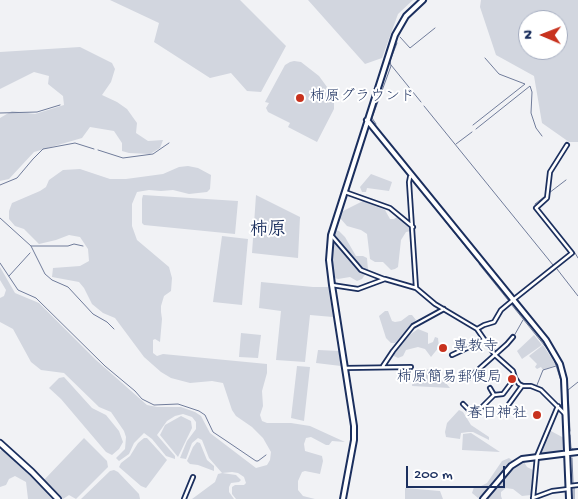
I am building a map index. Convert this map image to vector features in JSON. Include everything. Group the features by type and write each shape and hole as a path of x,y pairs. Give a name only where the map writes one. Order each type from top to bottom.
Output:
{"main road":[{"path":"0,443 58,499"}],"street":[{"path":"343,499 354,440 352,405 329,260 331,235 395,35 406,16 422,0"},
{"path":"367,120 546,340 560,364 564,380 569,499"},
{"path":"477,329 494,322 501,310 512,300 572,253 536,208 547,198 550,172 567,145"},
{"path":"412,175 410,182 416,288"},
{"path":"344,192 390,208 413,226"},
{"path":"331,235 361,270 416,288 435,304 477,329 495,355 513,371 515,378 522,386 537,388 566,415"},
{"path":"332,285 358,290 385,279"},
{"path":"382,366 413,326 445,309"},
{"path":"469,378 513,336"},
{"path":"452,355 484,340"},
{"path":"345,368 411,367"},
{"path":"462,404 472,414 476,413 494,395 502,394 515,378"},
{"path":"509,404 522,386"},
{"path":"490,388 494,395"},
{"path":"558,406 536,456 533,498 578,485"},
{"path":"482,499 511,466 522,459 578,452"},
{"path":"184,499 193,477"}],"shaded area":[{"path":"110,0 240,0 286,46 261,92 247,91 231,73 210,78 154,42 159,23"},
{"path":"308,0 413,0 398,14 382,58 365,64"},
{"path":"481,0 578,0 578,142 569,142 542,123 534,76 496,55 480,7"},
{"path":"80,47 112,63 115,69 111,82 102,95 127,109 137,123 136,133 148,141 163,140 160,148 150,154 122,151 122,143 114,131 90,127 82,138 34,152 9,179 0,181 0,118 12,111 35,114 64,105 63,96 48,84 49,76 34,72 0,89 0,52"},
{"name":"柿原グラウンド","path":"294,61 301,62 319,76 334,102 334,109 317,142 288,127 290,123 268,112 266,108 269,103 265,102 285,65"},
{"path":"179,167 198,168 211,175 210,189 207,192 189,194 173,190 149,190 137,192 132,204 132,226 137,240 169,267 172,278 171,291 164,296 161,306 160,342 155,339 153,340 153,353 157,356 163,354 267,364 267,373 262,391 263,406 260,415 262,421 310,426 345,442 332,441 329,445 326,445 311,437 306,438 304,444 305,451 322,456 323,461 320,474 302,472 298,481 298,490 303,496 315,499 236,499 232,494 232,487 244,485 246,483 244,477 238,473 222,473 209,458 202,440 198,438 192,443 186,459 180,458 187,441 196,429 196,422 192,417 183,414 167,421 157,435 175,456 175,459 166,456 152,439 144,433 134,443 129,454 119,461 116,458 125,449 126,437 111,412 99,407 64,373 41,370 31,362 13,329 0,322 0,298 4,296 6,290 0,280 0,267 15,293 39,303 96,360 147,405 181,407 195,412 201,416 210,433 256,468 267,465 271,452 263,438 252,427 236,416 232,410 223,383 212,381 190,383 171,378 161,372 144,357 115,318 103,313 92,304 79,282 52,277 53,268 80,266 89,261 88,249 80,237 69,235 39,244 24,229 15,226 9,219 12,203 40,191 46,187 49,180 63,170 80,169 110,179 126,179 163,174"},
{"path":"371,174 392,182 389,191 367,188 366,192 362,192 360,187"},
{"path":"143,195 238,201 235,234 144,225 142,223"},
{"path":"256,195 300,217 298,258 252,253"},
{"path":"363,201 385,210 390,219 397,217 410,227 411,231 406,232 401,240 398,267 395,269 391,270 383,262 375,262 370,259 367,234 347,226 340,218 341,212"},
{"path":"335,230 345,237 356,256 367,258 368,270 362,279 357,281 350,277 335,278 332,242"},
{"path":"222,236 248,239 242,305 213,302"},
{"path":"261,282 328,287 333,317 310,315 305,362 276,360 281,311 259,308"},
{"path":"388,311 392,321 395,322 401,321 409,315 412,315 416,320 395,343 391,343 386,338 379,316"},
{"path":"418,329 428,333 428,344 433,342 435,337 438,338 439,347 431,357 425,349 418,347 406,350 403,356 398,358 394,356 393,354 408,336"},
{"path":"241,333 261,335 258,358 239,357"},
{"path":"534,335 542,345 522,359 517,351"},
{"path":"543,345 556,365 543,370 541,367 537,369 535,367 537,364 529,356"},
{"path":"318,350 339,351 341,366 316,363"},
{"path":"297,366 310,367 304,421 291,418"},
{"path":"414,368 435,370 450,388 412,386"},
{"path":"64,377 92,408 106,415 119,431 123,442 112,455 106,452 61,399 49,388 59,378"},
{"path":"459,410 463,412 471,425 489,437 489,440 473,432 461,433 460,439 446,437 447,423"},
{"path":"181,416 191,421 192,428 178,457 160,435 165,425"},
{"path":"549,430 564,438 565,451 540,454"},
{"path":"471,433 500,452 462,450 463,434"},
{"path":"84,438 107,461 108,467 76,499 69,495 63,499 44,480"},
{"path":"144,438 147,438 167,460 146,488 119,467"},
{"path":"197,442 200,443 207,460 214,466 214,471 190,464 187,461"},
{"path":"2,449 33,475 55,499 28,499 26,482 15,476 9,479 6,485 0,487 0,451"},
{"path":"509,458 513,461 482,495 478,498 472,493 474,487 477,488 487,483 502,461"},
{"path":"521,462 524,462 527,467 533,470 531,495 522,496 513,489 506,488 501,492 502,499 485,499 506,474"},
{"path":"114,470 139,494 140,499 81,499 110,471"},
{"path":"218,474 236,475 241,480 231,483 229,487 229,492 234,499 192,499 215,482"},
{"path":"405,488 440,491 443,499 405,499"}],"waterway":[{"path":"400,37 410,48 435,28"},
{"path":"376,124 372,118 391,66 390,61 397,43"},
{"path":"473,125 525,84 499,74 485,58"},
{"path":"391,65 421,102"},
{"path":"476,129 530,86 532,92 531,113 536,128 542,136"},
{"path":"0,113 37,112 60,105"},
{"path":"424,106 553,265"},
{"path":"370,128 406,173"},
{"path":"456,144 472,132"},
{"path":"0,185 17,178 43,149 75,143 94,149"},
{"path":"98,150 123,158 153,154 169,143"},
{"path":"411,179 425,196"},
{"path":"549,193 566,180"},
{"path":"535,204 544,197"},
{"path":"427,199 442,217"},
{"path":"0,218 31,246 68,246 74,244 83,246"},
{"path":"444,220 477,261"},
{"path":"31,246 45,274 52,280 68,287 93,314 107,322 114,329"},
{"path":"9,276 30,253"},
{"path":"575,253 578,258"},
{"path":"0,263 18,290 36,298 105,366 142,399 154,405 178,404 199,411 205,415 213,432 256,461 266,455"},
{"path":"479,264 508,300"},
{"path":"557,269 578,296"},
{"path":"511,304 553,356 561,381 562,405"},
{"path":"514,336 523,320"},
{"path":"537,385 543,370 556,366"},
{"path":"570,431 568,390 578,382"},
{"path":"570,435 571,448 578,449"},
{"path":"572,458 573,483"},
{"path":"574,488 574,499"}],"place":[{"name":"柿原グラウンド","path":"300,98"},
{"name":"専教寺","path":"443,348"},
{"name":"柿原簡易郵便局","path":"512,379"},
{"name":"春日神社","path":"537,415"}],"district":[{"name":"柿原","path":"268,231"}]}
